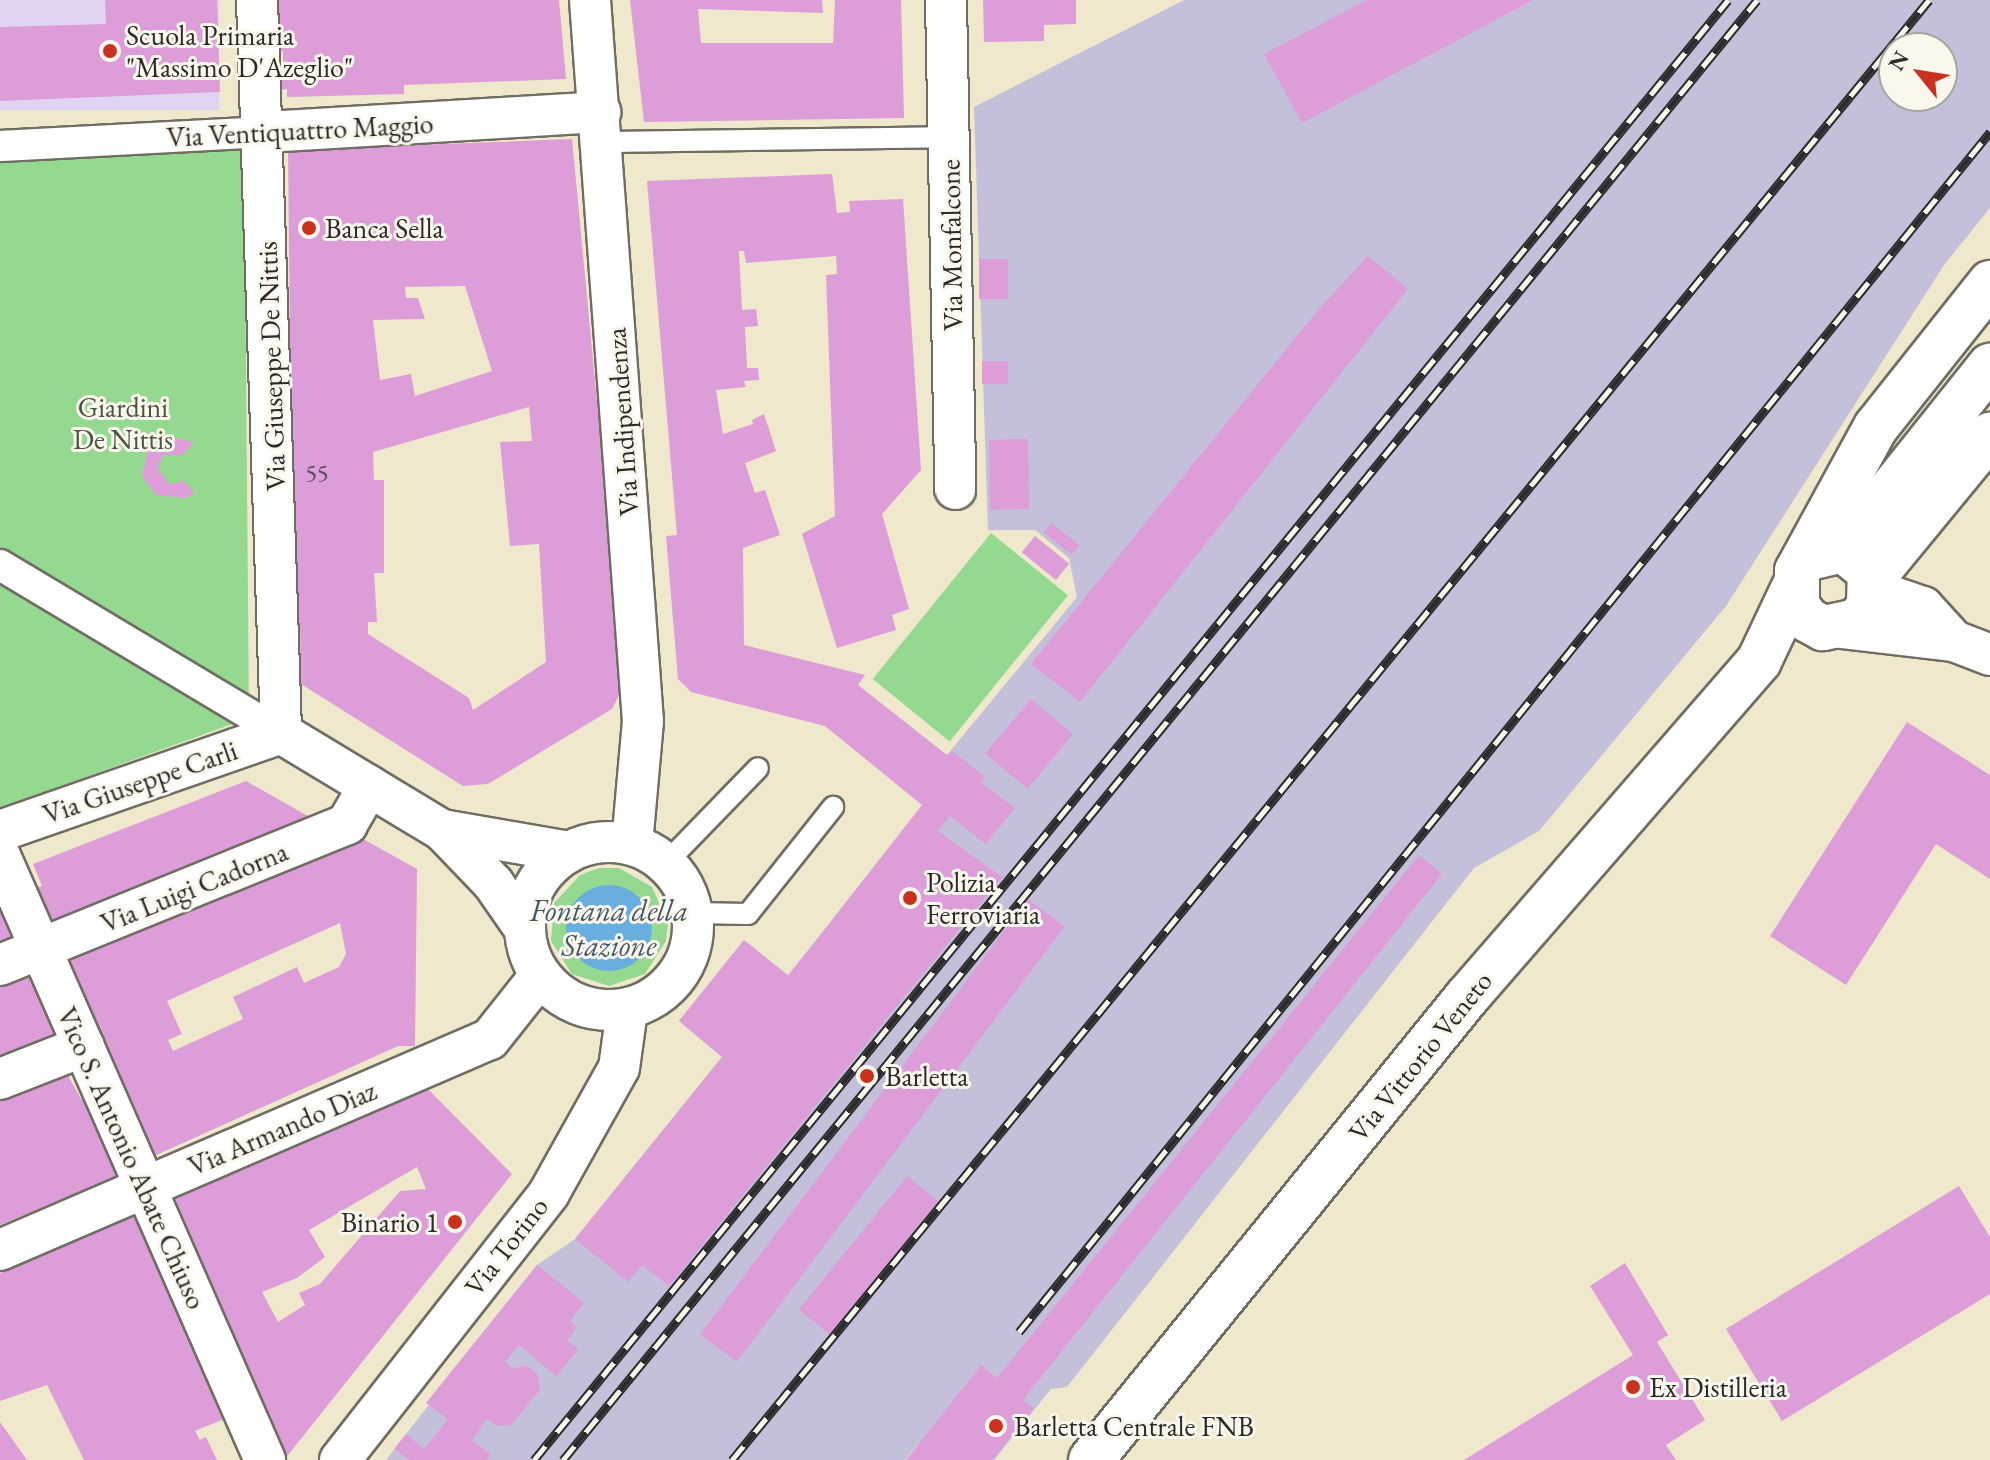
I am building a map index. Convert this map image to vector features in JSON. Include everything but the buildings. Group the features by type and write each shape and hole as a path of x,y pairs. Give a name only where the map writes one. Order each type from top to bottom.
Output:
{"street":[{"name":"Via Giuseppe De Nittis","path":"257,0 265,132 281,733"},
{"name":"Via Indipendenza","path":"590,0 643,721 649,854"},
{"name":"Via Monfalcone","path":"946,0 955,489"},
{"name":"Via Ventiquattro Maggio","path":"0,146 265,132 601,127"},
{"path":"1972,648 1832,628 1797,606 1838,573 1876,427 1990,283"},
{"name":"Via Vittorio Veneto","path":"1091,1460 1467,997 1838,573 1990,366"},
{"name":"Via Vittorio Veneto","path":"1838,573 1990,435"},
{"path":"0,565 442,830 493,883 525,929 540,976 578,1005 627,1010 671,985 693,938 693,913 684,886 649,854 610,841 569,852 545,872 530,898 525,929"},
{"path":"1838,573 1923,607 1972,648"},
{"name":"Via Vittorio Veneto","path":"1759,661 1796,647 1869,607 1838,573"},
{"name":"Via Giuseppe Carli","path":"0,831 281,733"},
{"name":"Via Luigi Cadorna","path":"0,965 347,824 369,786"},
{"path":"442,830 569,852"},
{"name":"Vico S. Antonio Abate Chiuso","path":"0,856 265,1460"},
{"name":"Via Armando Diaz","path":"0,1250 490,1039 540,976"},
{"name":"Via Torino","path":"340,1460 549,1193 619,1068 627,1010"},
{"path":"0,1079 84,1046"}],"lane":[{"path":"601,127 949,137"},
{"path":"649,854 758,768"},
{"path":"693,913 748,914 833,807"}],"shaded area":[{"name":"Scuola Primaria \"Massimo D'Azeglio\"","path":"0,0 219,0 219,110 0,110"},
{"path":"1184,0 1990,0 1990,208 1944,265 1726,606 1539,831 1474,868 1067,1387 1051,1389 994,1460 941,1460 919,1443 905,1460 386,1460 537,1265 575,1239 722,1057 679,1021 744,940 788,975 918,815 947,755 1077,597 1069,558 1035,530 988,530 974,107"}],"green space":[{"name":"Giardini De Nittis","path":"244,123 249,718 0,808 0,129"},
{"path":"991,533 1068,595 950,741 873,679"},
{"path":"599,868 619,868 652,887 668,922 666,941 645,974 609,986 572,974 551,941 554,903 580,875","holes":["610,885 637,895 652,921 594,968 576,955 567,935 577,900"]}],"water":[{"name":"Fontana della Stazione","path":"609,885 633,892 645,904 652,928 645,952 633,964 609,971 585,964 573,952 566,928 573,904 585,892"}],"railway":[{"path":"534,1460 1728,0"},
{"path":"563,1460 1757,0"},
{"path":"732,1460 1929,0"},
{"path":"1019,1332 1990,132"}],"place":[{"name":"Scuola Primaria \"Massimo D'Azeglio\"","path":"110,51"},
{"name":"Banca Sella","path":"309,228"},
{"name":"Polizia Ferroviaria","path":"910,898"},
{"name":"Barletta","path":"867,1076"},
{"name":"Binario 1","path":"455,1222"},
{"name":"Ex Distilleria","path":"1633,1387"},
{"name":"Barletta Centrale FNB","path":"996,1426"}]}
